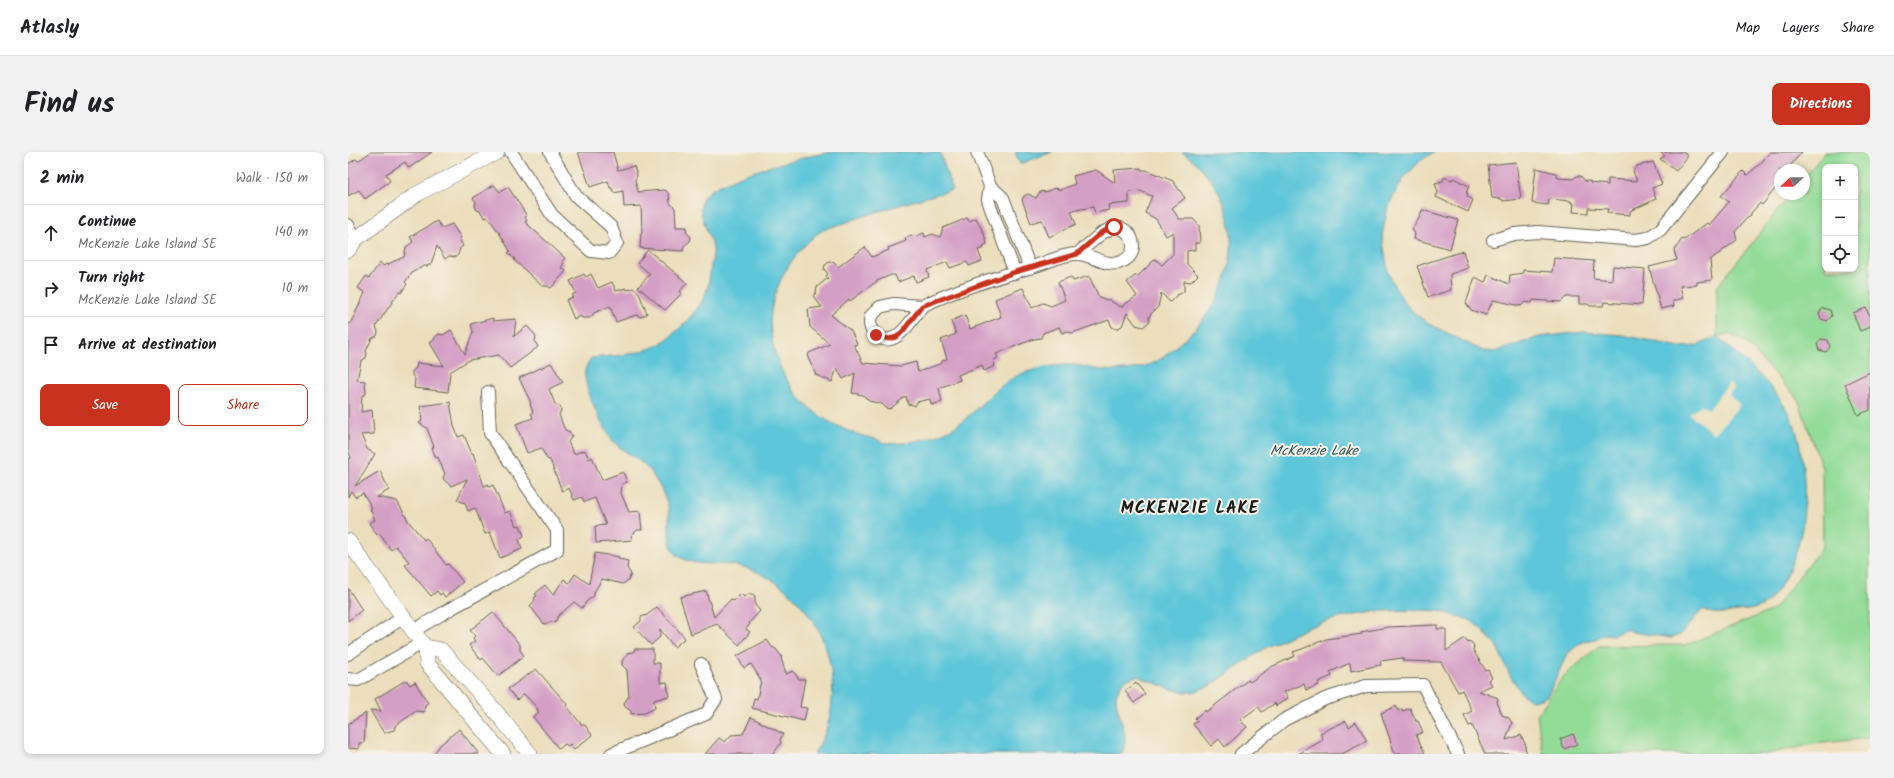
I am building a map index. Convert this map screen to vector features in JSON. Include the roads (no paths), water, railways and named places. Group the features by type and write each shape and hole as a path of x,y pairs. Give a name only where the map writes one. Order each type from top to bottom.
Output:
{"street":[{"path":"348,225 352,245 417,194 496,152"},
{"path":"511,152 552,215 591,250 609,253 617,242 611,227 576,196 550,152"},
{"path":"977,152 990,186 989,202 1015,272"},
{"path":"1494,240 1521,233 1538,232 1636,240 1648,238 1665,224 1723,152"},
{"path":"990,186 999,192 1004,201 1030,268"},
{"path":"922,306 1015,272 1077,254"},
{"path":"348,679 358,680 420,641 450,609 557,550 557,530 490,433 488,392"},
{"path":"348,541 420,641 427,663 503,754"},
{"path":"348,654 402,618"},
{"path":"420,641 441,650 492,707 530,754"},
{"path":"611,754 706,714 716,699 701,664"},
{"path":"1241,754 1284,720 1325,699 1366,686 1423,684 1458,754"}],"water":[{"name":"McKenzie Lake","path":"833,152 940,152 952,190 884,209 823,230 810,240 796,255 785,271 777,289 771,310 770,322 771,334 777,358 782,370 794,391 809,407 818,415 850,432 893,444 922,440 941,434 956,426 999,388 1019,375 1030,371 1052,366 1069,365 1109,371 1123,370 1150,364 1164,357 1192,332 1207,315 1218,296 1226,276 1230,256 1231,234 1227,213 1218,191 1202,169 1182,152 1435,152 1421,160 1403,179 1392,198 1386,214 1382,236 1388,271 1395,288 1409,308 1427,323 1483,351 1495,352 1539,337 1584,332 1622,335 1680,347 1697,346 1717,336 1760,375 1786,409 1796,431 1799,441 1804,476 1804,509 1799,541 1788,571 1780,586 1763,606 1729,613 1711,613 1703,609 1680,635 1671,638 1633,632 1627,629 1613,635 1605,634 1593,640 1583,641 1567,654 1548,695 1541,699 1532,701 1522,694 1511,677 1496,645 1478,626 1470,620 1440,611 1378,611 1334,619 1307,628 1267,647 1211,685 1194,692 1171,689 1137,676 1125,680 1116,695 1125,740 1121,754 814,754 825,733 831,708 832,683 829,658 820,634 807,613 791,594 771,579 739,566 694,562 680,557 675,552 670,540 668,506 657,481 644,465 619,447 610,437 595,409 587,388 585,372 586,366 591,358 633,353 656,346 678,330 698,308 707,290 713,255 713,248 704,223 701,209 703,198 711,190 743,175 784,163"},
{"path":"1015,152 1052,152 1020,164"}],"district":[{"name":"MCKENZIE LAKE","path":"1190,508"}]}
